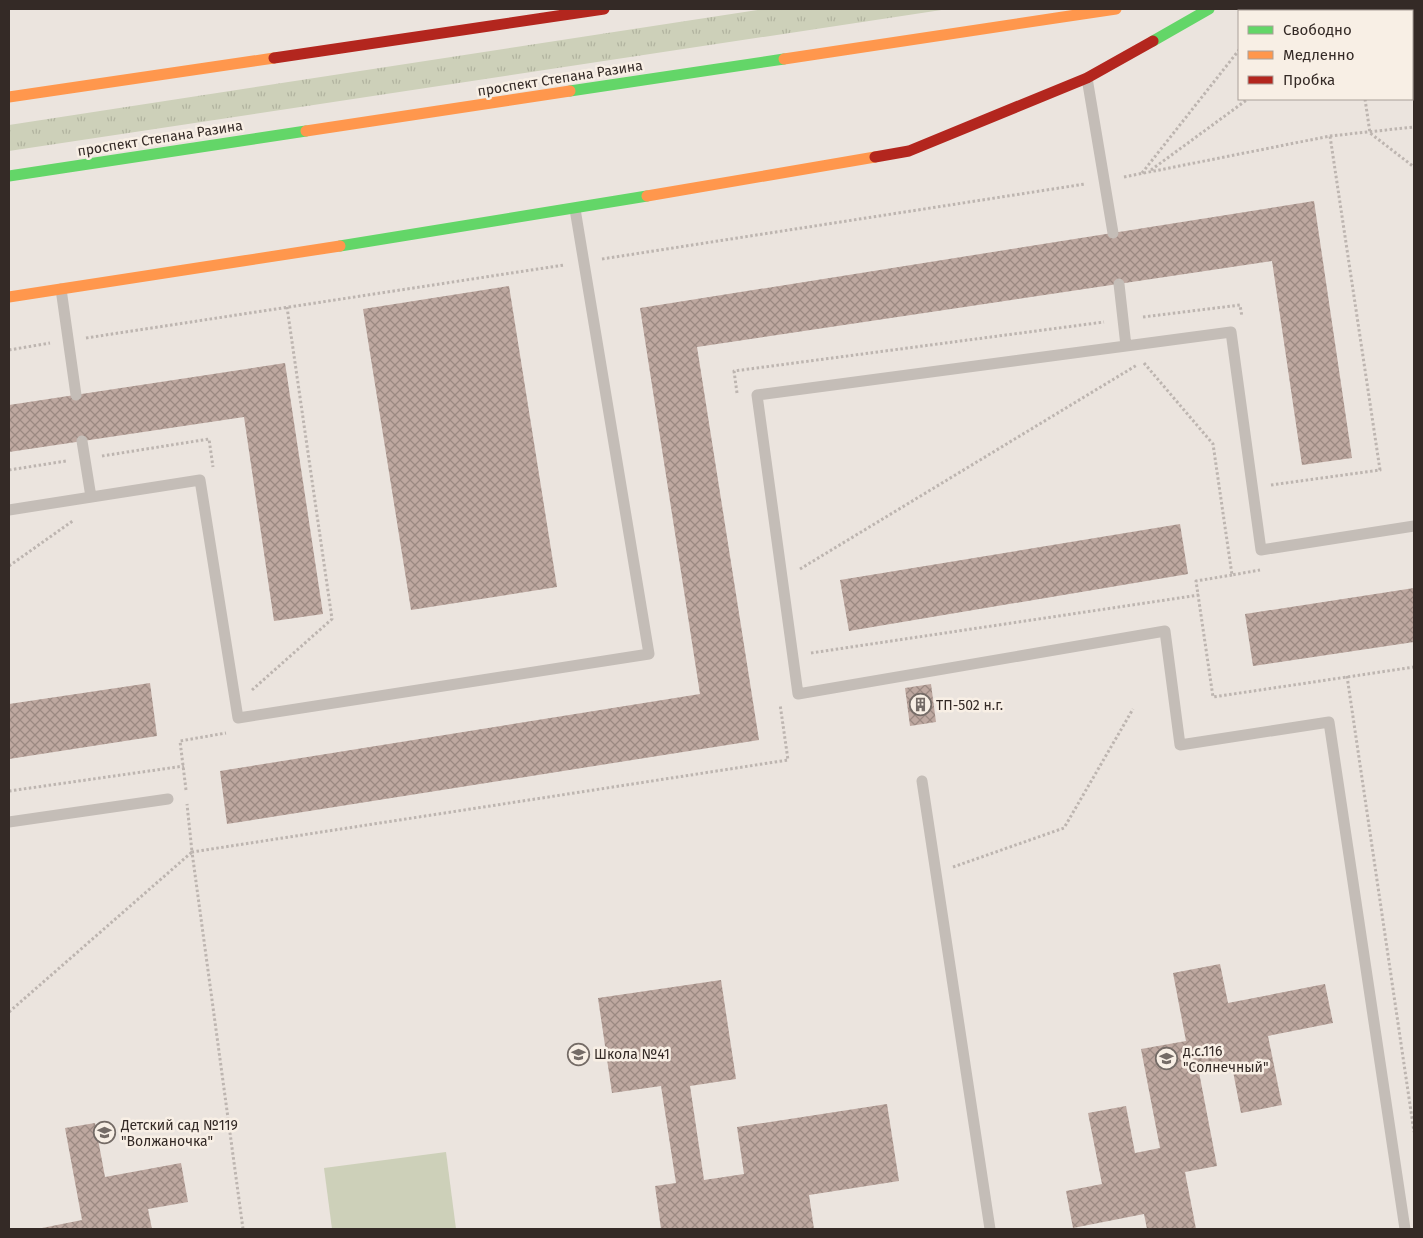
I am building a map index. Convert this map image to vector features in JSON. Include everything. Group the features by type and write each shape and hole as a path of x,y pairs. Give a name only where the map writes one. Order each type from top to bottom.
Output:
{"main road":[{"path":"9,96 604,9"},
{"name":"проспект Степана Разина","path":"9,176 1116,9"},
{"path":"9,297 575,209 909,151 1087,78 1209,9"}],"lane":[{"path":"1087,78 1106,181 1113,234"},
{"path":"9,510 200,480 238,718 648,654 575,209"},
{"path":"1119,284 1126,346"},
{"path":"61,289 76,395"},
{"path":"1405,1229 1329,722 1180,745 1165,631 798,694 758,395 1231,332 1260,550 1414,526"},
{"path":"82,441 91,497"},
{"path":"922,781 990,1229"},
{"path":"9,822 168,799"}],"path":[{"path":"1142,174 1238,51"},
{"path":"1148,172 1247,100"},
{"path":"1365,100 1370,133 1414,168"},
{"path":"9,350 1106,181 1330,136 1414,127"},
{"path":"250,691 332,619 288,307"},
{"path":"783,579 1143,361"},
{"path":"9,470 209,439 214,468"},
{"path":"1232,575 1196,581 1213,697 1414,667"},
{"path":"794,656 1199,595"},
{"path":"1347,676 1414,1132"},
{"path":"249,681 254,715"},
{"path":"951,867 1064,828 1132,710"},
{"path":"9,1012 192,852 180,740 228,733"},
{"path":"9,791 184,766"}],"green space":[{"path":"764,9 948,9 9,151 9,125"},
{"path":"446,1152 456,1229 332,1229 324,1168"}],"building":[{"path":"1413,60 1414,60 1413,92"},
{"path":"1314,201 1352,458 1302,465 1272,261 697,347 759,740 227,824 220,771 700,694 640,308"},
{"path":"509,286 557,587 411,610 363,309"},
{"path":"285,363 323,614 274,621 244,417 9,452 9,405"},
{"path":"1180,524 1188,574 849,631 840,580"},
{"path":"1414,588 1414,642 1253,666 1245,614"},
{"path":"150,683 157,736 9,759 9,704"},
{"name":"ТП-502 н.г.","path":"931,684 936,722 910,726 905,688"},
{"path":"1220,964 1228,1003 1325,984 1333,1023 1268,1036 1282,1105 1241,1113 1231,1061 1198,1067 1217,1166 1185,1172 1196,1229 1147,1229 1144,1214 1073,1228 1066,1191 1102,1184 1088,1113 1126,1106 1135,1153 1160,1148 1141,1049 1186,1041 1173,973"},
{"path":"721,980 736,1079 690,1086 704,1180 744,1174 737,1127 887,1104 899,1181 809,1195 814,1229 661,1229 655,1186 676,1183 661,1086 612,1093 598,998"},
{"path":"95,1123 105,1177 181,1163 188,1202 148,1209 152,1229 37,1229 82,1220 65,1128"}],"traffic: fast":[{"path":"1153,41 1209,9"},
{"path":"570,91 784,59"},
{"path":"9,176 306,131"},
{"path":"340,246 647,196"}],"traffic: slow":[{"path":"784,59 1116,9"},
{"path":"9,97 274,58"},
{"path":"306,131 570,91"},
{"path":"647,196 875,157"},
{"path":"9,297 340,246"}],"traffic: jam":[{"path":"274,58 604,9"},
{"path":"875,157 909,151 1087,78 1153,41"}],"place":[{"name":"ТП-502 н.г.","path":"920,705"},
{"name":"Школа №41","path":"578,1054"},
{"name":"д.с.116 \"Солнечный\"","path":"1167,1059"},
{"name":"Детский сад №119 \"Волжаночка\"","path":"105,1133"}]}
